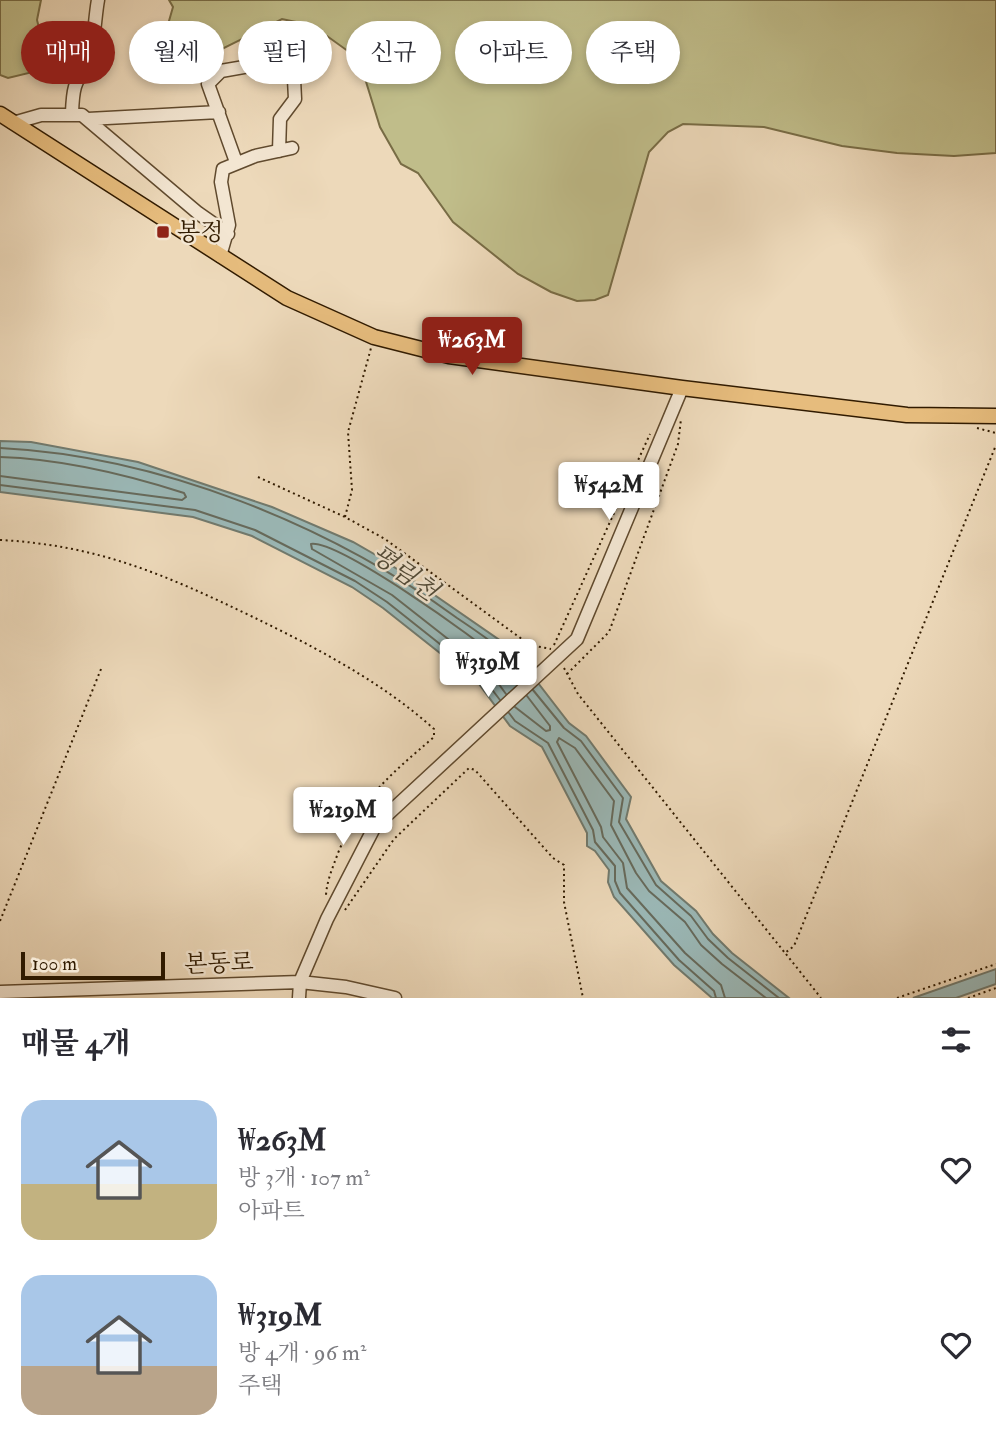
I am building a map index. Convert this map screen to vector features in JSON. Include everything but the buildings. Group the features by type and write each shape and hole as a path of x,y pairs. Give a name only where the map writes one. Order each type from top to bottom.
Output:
{"main road":[{"path":"4,118 220,256 314,312 374,337 489,362 682,388 907,415 996,416"}],"street":[{"path":"72,113 73,90 78,74 88,60 98,0"},
{"path":"236,162 208,84 211,78 221,71 238,68"},
{"path":"220,256 228,234 229,218 221,174 228,165 286,149 280,119 295,99 294,84"},
{"path":"4,118 72,113 88,118 219,112"},
{"path":"88,118 191,207 228,234"},
{"path":"299,998 300,982 327,919 375,827 577,639 589,616 682,388"},
{"name":"본동로","path":"0,992 30,995 300,982 395,998"},
{"path":"198,985 200,998"}],"path":[{"path":"345,517 352,490 348,432 374,337"},
{"path":"785,953 794,946 996,445"},
{"path":"258,477 345,517 408,554 530,645 552,650 553,661 578,694 821,998"},
{"path":"0,540 90,551 180,581 309,645 379,688 434,729 434,737 380,784 351,824 328,883 327,919 347,909 394,839 469,768 475,770 553,858 564,865 564,902 583,998"},
{"path":"0,921 101,669"},
{"path":"897,998 996,964"},
{"path":"968,998 996,988"}],"shaded area":[{"path":"0,0 41,0 37,21 21,21 21,75 8,78 0,75"},
{"path":"169,0 996,0 996,153 954,156 897,153 842,146 764,127 683,124 668,132 649,152 608,295 595,300 577,301 551,292 518,274 453,222 418,173 401,164 380,127 367,84 441,84 441,21 346,21 346,50 332,40 332,21 238,21 238,41 224,48 224,21 169,21 173,7"}],"water":[{"path":"0,441 31,442 138,462 272,507 353,542 381,558 511,648 569,723 586,736 631,797 626,819 661,881 696,911 732,953 789,998 712,998 674,965 614,897 608,882 609,870 595,851 587,846 587,833 542,747 510,726 479,684 383,608 352,587 252,536 193,517 0,492"},
{"path":"996,969 996,984 956,998 913,998"}],"place":[{"name":"봉정","path":"163,232"}],"water label":[{"name":"평림천","path":"405,572"}]}
